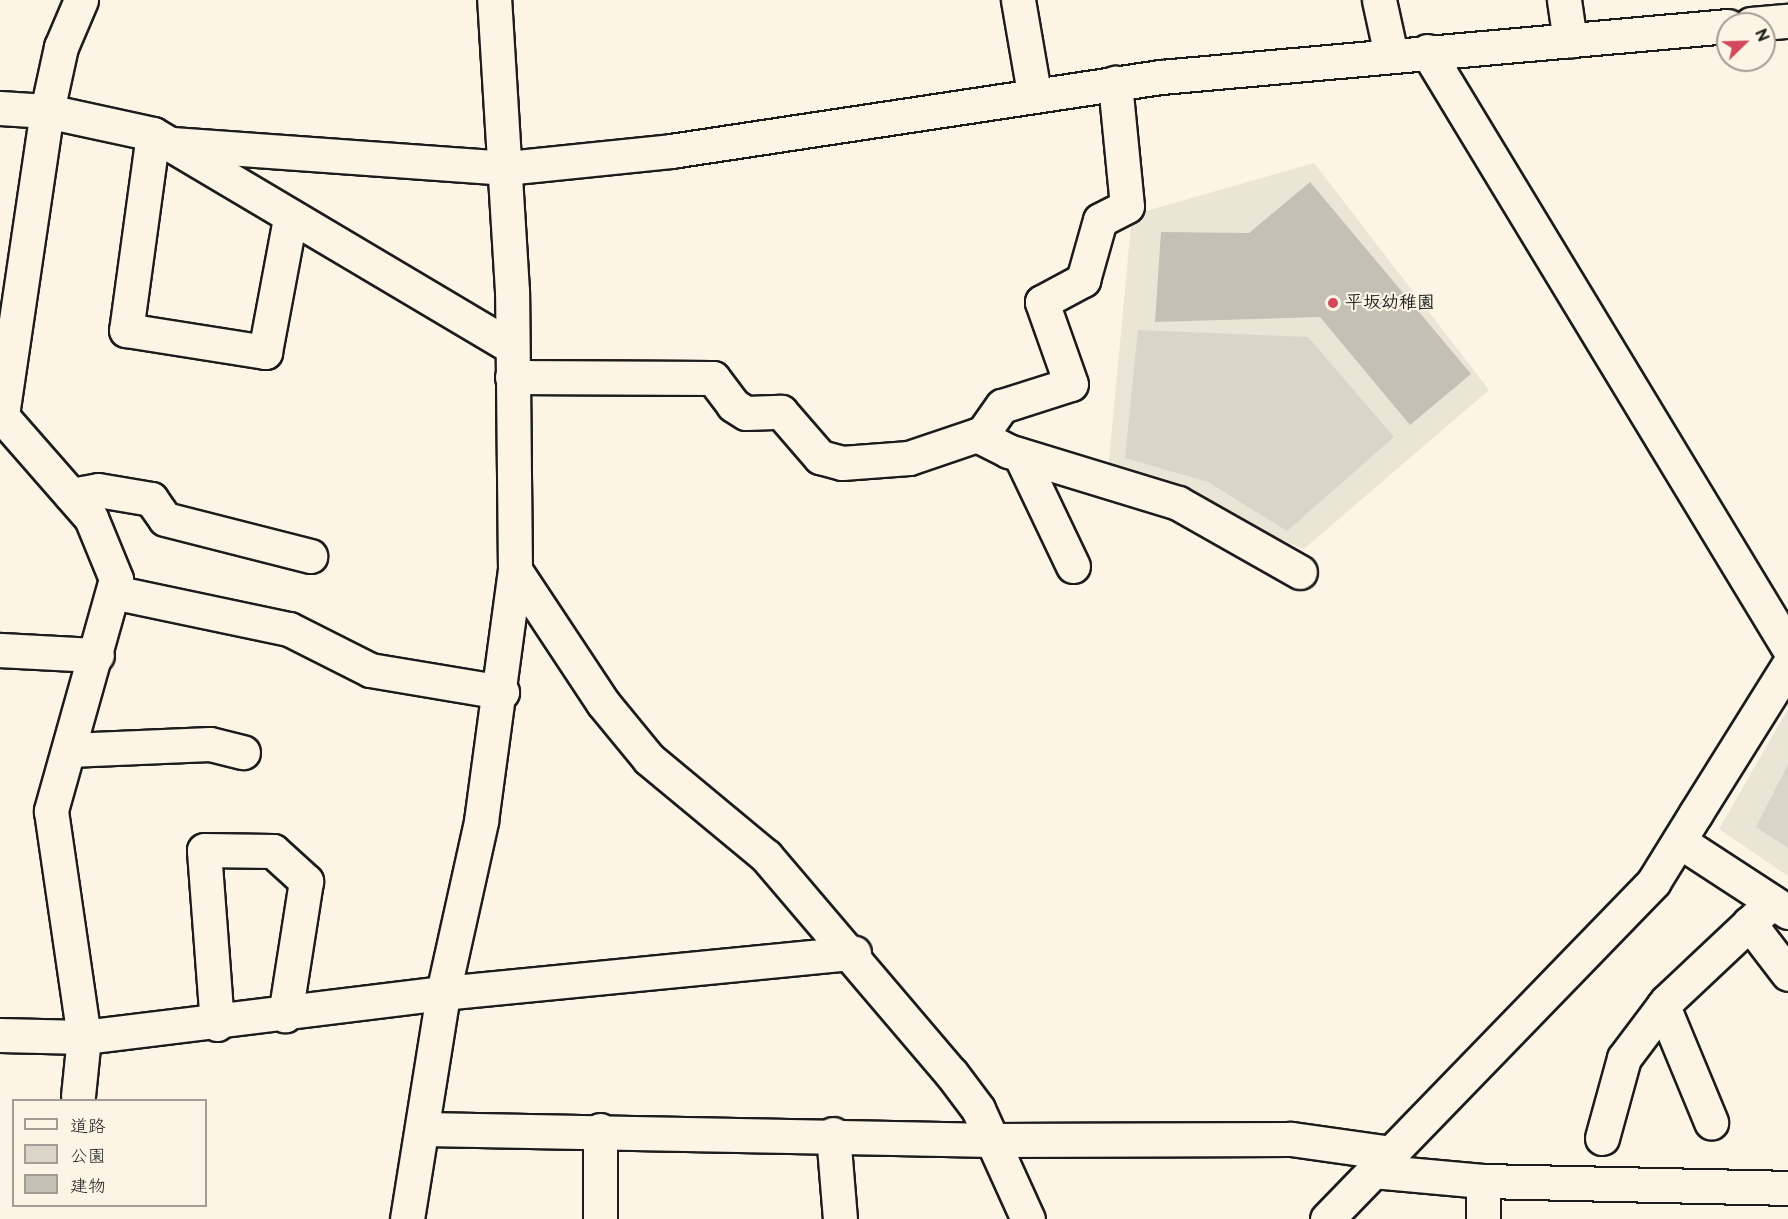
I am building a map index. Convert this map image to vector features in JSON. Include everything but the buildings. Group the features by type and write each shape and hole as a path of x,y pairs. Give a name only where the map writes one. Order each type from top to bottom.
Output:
{"street":[{"path":"78,1096 84,1037 51,811 97,655 116,579 91,518 1,414 47,111 61,46 81,0"},
{"path":"407,1219 425,1129 443,993 481,821 502,692 516,570 507,168 495,0"},
{"path":"1018,0 1034,93"},
{"path":"1379,0 1391,55"},
{"path":"1564,0 1570,40"},
{"path":"0,108 47,111 163,139 507,168 671,151 1034,93 1115,83 1427,51 1716,27"},
{"path":"1427,51 1788,647"},
{"path":"163,139 512,362 712,378 733,405 746,412 781,412 820,457 842,463 909,458 980,437 1002,406 1071,384 1042,302 1083,280 1100,220 1127,206 1115,83"},
{"path":"163,139 126,330 265,352 290,219"},
{"path":"980,437 1020,455 1178,503 1300,572"},
{"path":"1020,455 1073,566"},
{"path":"71,495 98,490 151,499 165,519 310,556"},
{"path":"516,570 603,703 649,759 766,856 854,953 951,1073 994,1140 1028,1219"},
{"path":"113,592 289,628 370,670 502,692"},
{"path":"0,650 97,655"},
{"path":"1327,1219 1654,881 1788,666"},
{"path":"69,750 210,744 243,752"},
{"path":"1678,841 1770,912 1788,974"},
{"path":"217,1024 204,850 273,851 306,881 285,1015"},
{"path":"1602,1138 1624,1058 1663,1006 1770,912"},
{"path":"0,1035 84,1037 217,1024 443,993 854,953"},
{"path":"1663,1006 1711,1122"},
{"path":"425,1129 833,1134 994,1140 1291,1139 1382,1162 1483,1181 1788,1188"},
{"path":"600,1130 600,1219"},
{"path":"833,1134 840,1219"},
{"path":"1483,1181 1483,1219"}],"shaded area":[{"path":"1314,163 1489,390 1304,549 1108,471 1132,215"},
{"path":"1788,709 1788,876 1719,829"}],"green space":[{"path":"1138,330 1308,337 1394,437 1287,531 1208,482 1125,458"},
{"path":"1788,764 1788,848 1756,827"}],"place":[{"name":"平坂幼稚園","path":"1333,303"}]}
